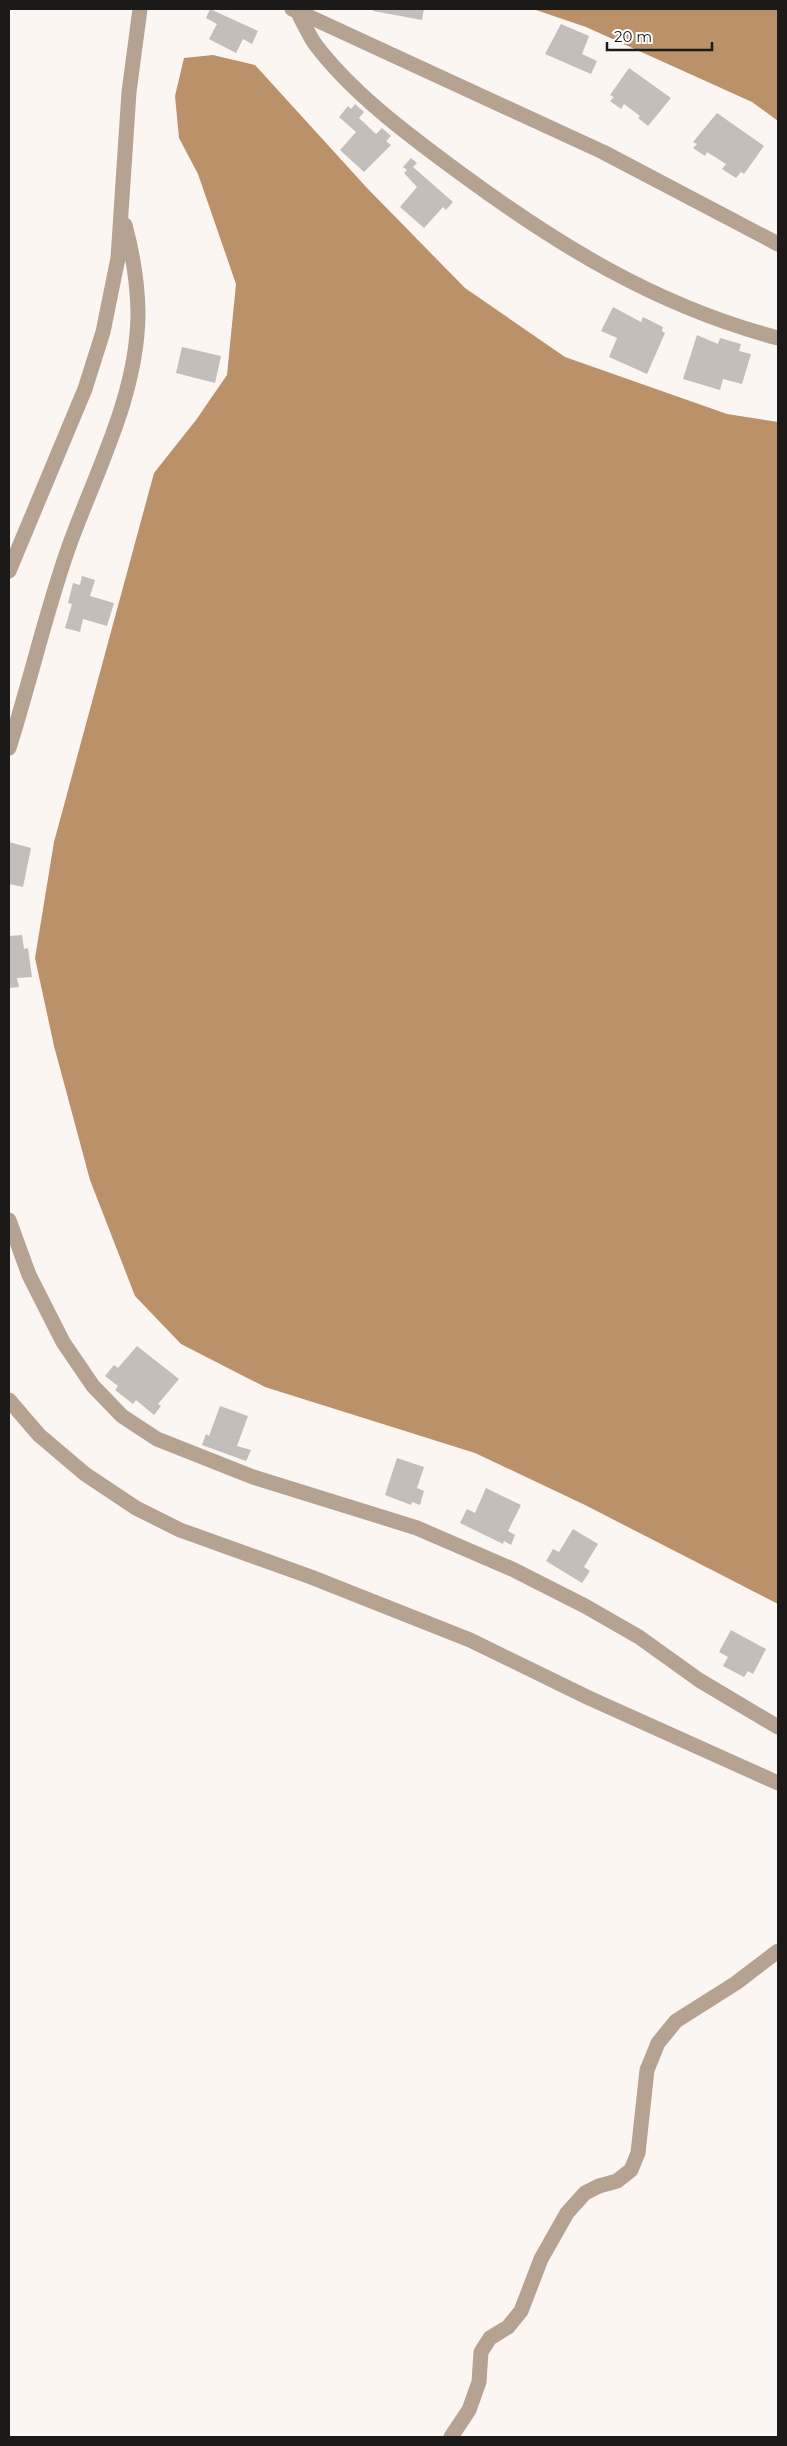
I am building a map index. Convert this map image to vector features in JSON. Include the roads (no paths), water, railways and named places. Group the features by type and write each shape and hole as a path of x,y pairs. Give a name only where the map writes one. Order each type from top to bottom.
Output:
{"street":[{"path":"9,571 85,389 103,332 118,258 123,214 129,92 140,9"},
{"path":"294,10 603,152 778,244"},
{"path":"294,10 315,43 344,78 420,143 512,212 584,258 657,295 753,331 778,338"},
{"path":"9,748 68,549 126,396 133,366 138,315 135,272 123,214"},
{"path":"9,1220 29,1275 63,1342 93,1386 122,1416 157,1439 253,1477 417,1528 512,1569 585,1606 638,1637 699,1680 778,1727"},
{"path":"9,1400 39,1435 85,1474 145,1512 180,1530 311,1577 470,1640 589,1698 778,1783"},
{"path":"451,2437 469,2410 479,2382 481,2352 490,2338 508,2327 521,2310 541,2259 567,2213 585,2193 599,2186 617,2181 631,2170 638,2153 647,2070 658,2043 676,2021 736,1983 778,1951"}]}
